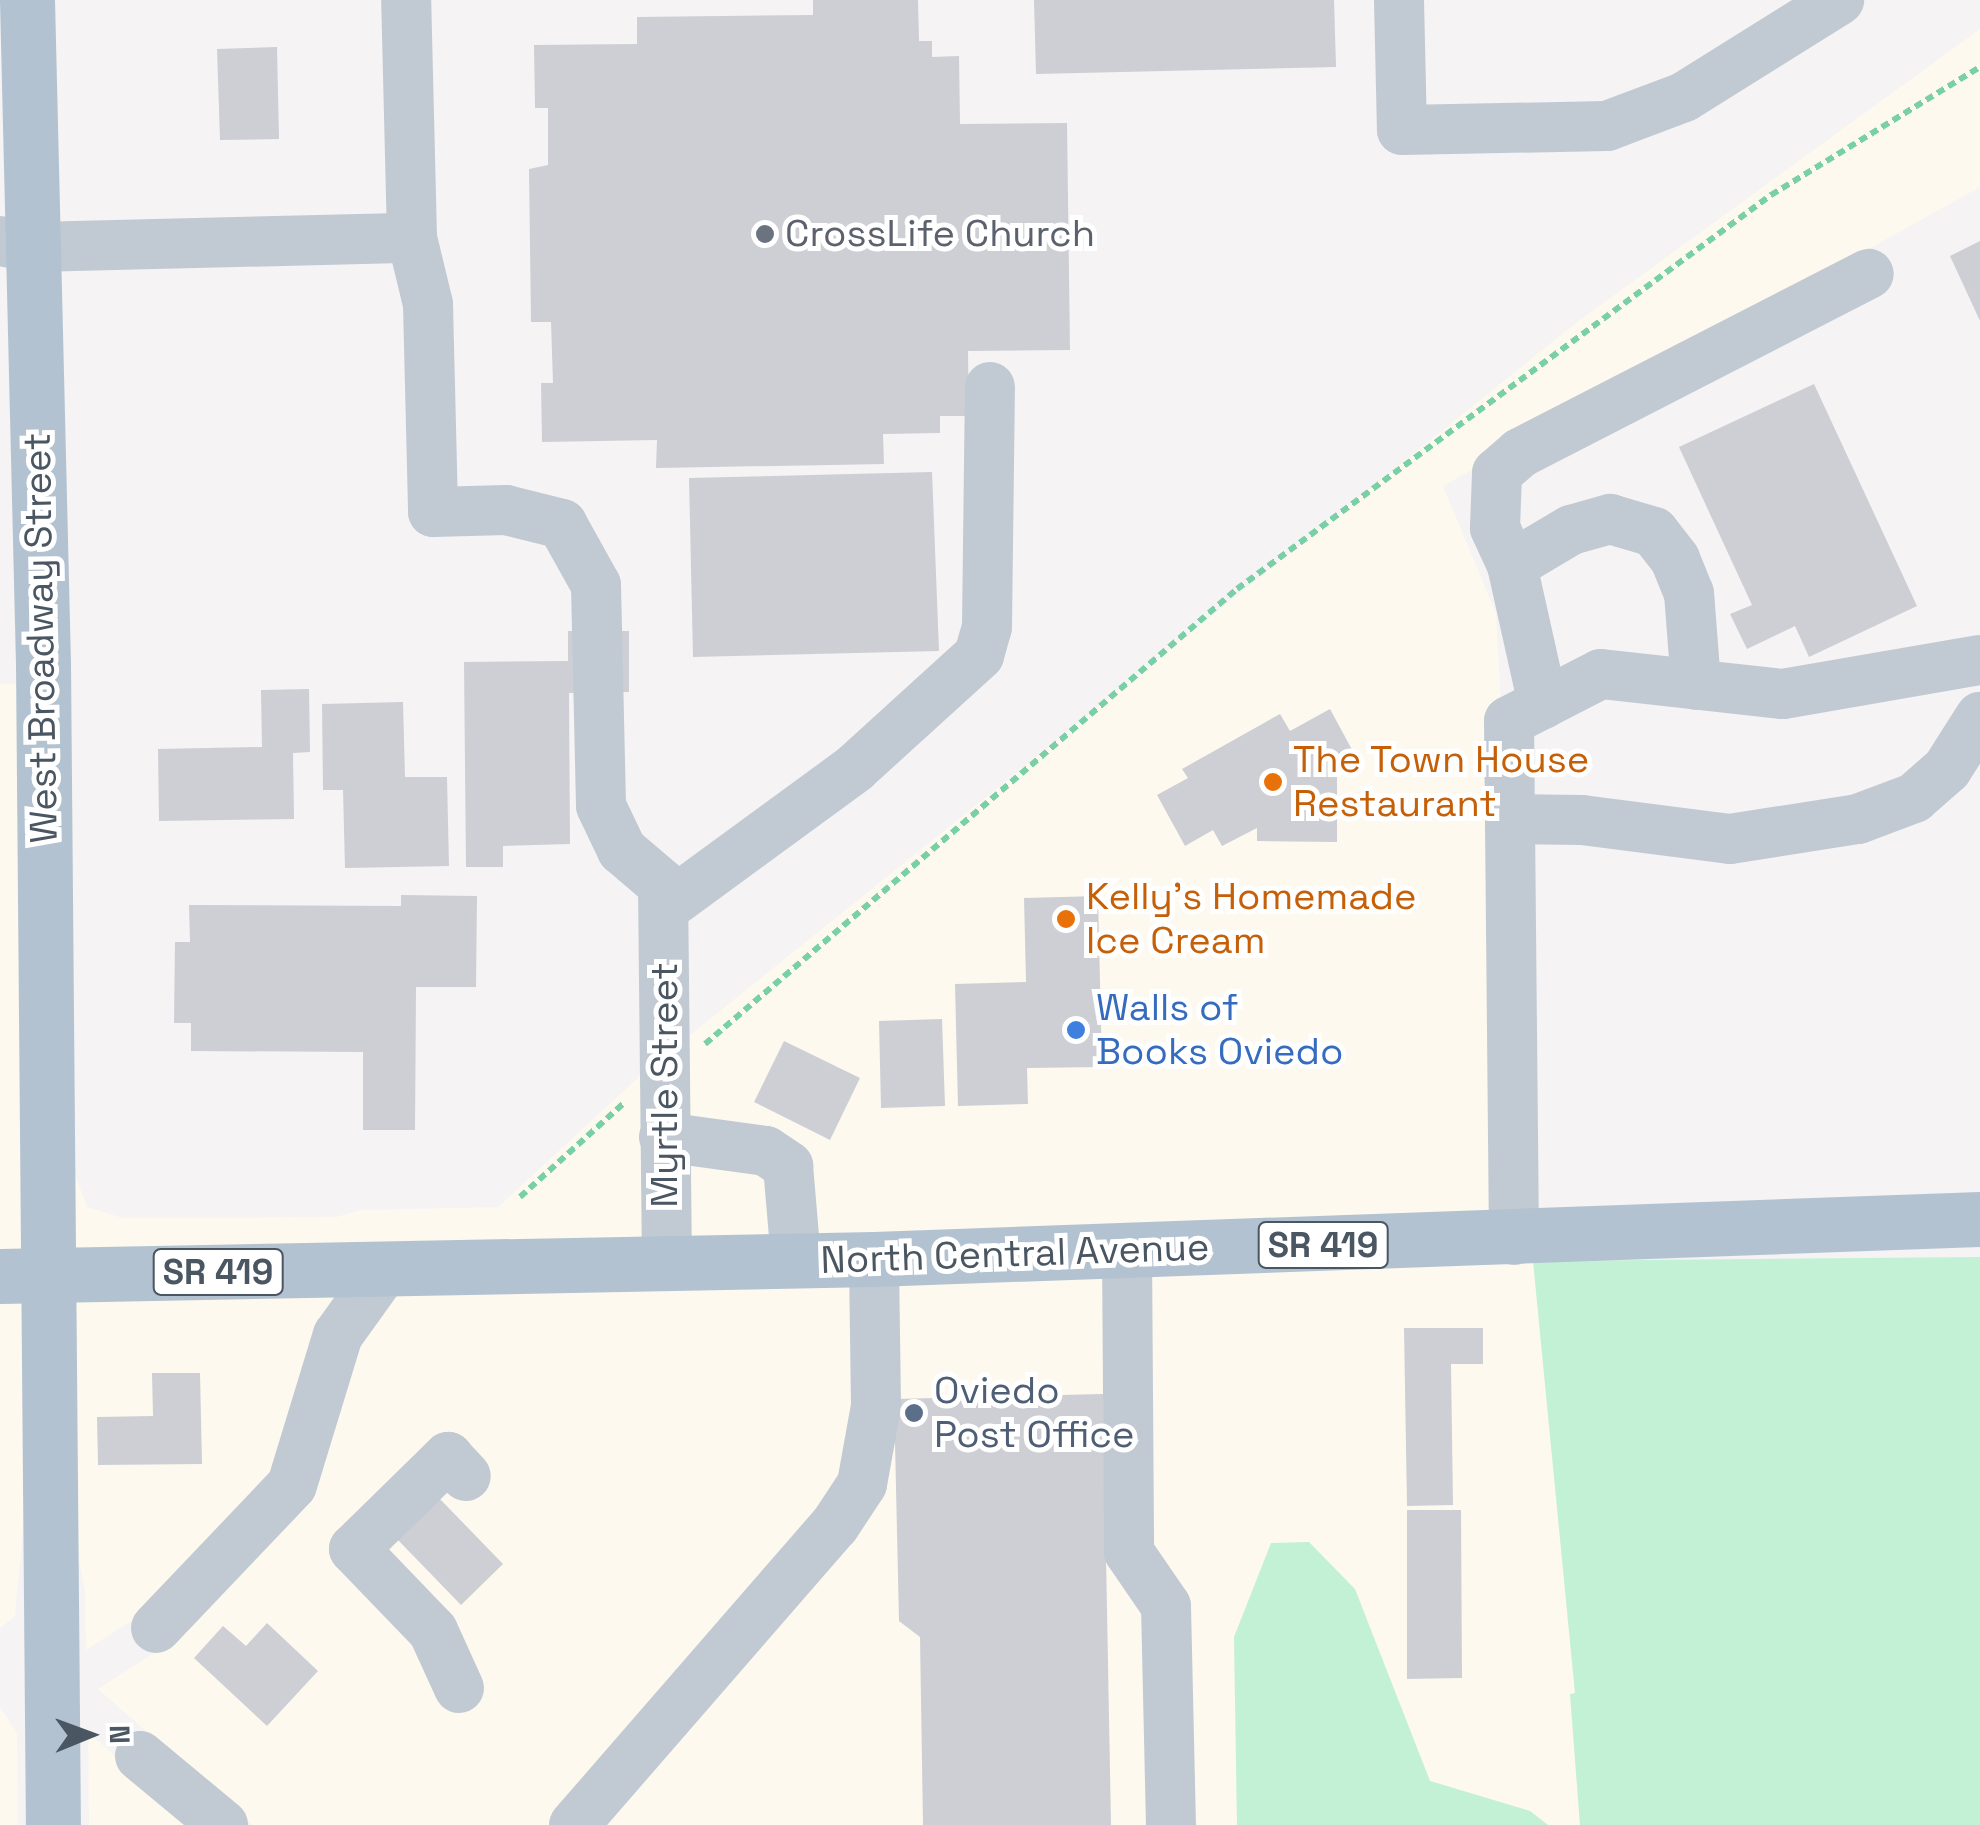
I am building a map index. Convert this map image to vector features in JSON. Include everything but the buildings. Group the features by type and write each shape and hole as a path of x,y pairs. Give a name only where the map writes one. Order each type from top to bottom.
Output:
{"main road":[{"name":"West Broadway Street","path":"27,0 17,244 25,1276 53,1825"},
{"name":"North Central Avenue","path":"25,1276 874,1259 1514,1240 1980,1219"}],"street":[{"path":"406,0 412,238 428,304 433,512 506,510 562,524 596,585 601,806 622,850 663,885 664,908"},
{"path":"1399,0 1402,130 1607,126 1684,97 1839,0"},
{"path":"17,244 412,238"},
{"path":"1543,704 1512,565 1495,528 1493,496 1497,473 1520,453 1870,274"},
{"path":"664,908 855,768 979,654 988,626 990,387"},
{"path":"1512,565 1570,530 1610,520 1654,532 1675,559 1689,593 1696,684"},
{"path":"1514,1240 1509,720 1601,674 1783,694 1980,660"},
{"path":"1511,819 1582,820 1730,839 1858,819 1914,798 1947,769 1980,717"},
{"name":"Myrtle Street","path":"664,908 666,1262"},
{"path":"664,1137 766,1152 788,1166 796,1260"},
{"path":"1127,1250 1128,1552 1166,1606 1171,1825"},
{"path":"574,1825 835,1525 862,1484 876,1406 874,1259"},
{"path":"156,1628 292,1485 338,1335 386,1268"},
{"path":"459,1688 433,1631 354,1549 448,1457 466,1476"},
{"path":"140,1756 224,1825"}],"path":[{"path":"698,1050 1252,578 1771,195 1980,67"},
{"path":"520,1197 628,1101"}],"shaded area":[{"path":"1980,29 1980,187 1443,486 1496,613 1501,704 1493,1222 688,1243 685,1039 1576,323"},
{"path":"0,684 22,684 27,1257 0,1257"},
{"path":"641,1075 645,1243 70,1256 73,1169 87,1207 123,1218 336,1217 361,1210 498,1207"},
{"path":"1533,1259 1575,1694 1570,1695 1580,1825 1548,1825 1530,1811 1430,1781 1409,1730 1234,1636 1237,1825 253,1825 98,1689 171,1642 398,1287"},
{"path":"347,1288 273,1476 142,1614 86,1650 85,1590 68,1506 70,1294"},
{"path":"28,1294 25,1508 15,1616 0,1628 0,1295"},
{"path":"0,1707 17,1733 18,1825 0,1825"},
{"path":"88,1732 193,1825 89,1825"}],"green space":[{"path":"1980,1257 1980,1825 1580,1825 1570,1694 1575,1693 1533,1261"},
{"path":"1309,1542 1355,1589 1430,1781 1530,1811 1548,1825 1237,1825 1234,1637 1271,1543"}],"place":[{"name":"CrossLife Church","path":"765,234"},
{"name":"The Town House Restaurant","path":"1273,782"},
{"name":"Kelly's Homemade Ice Cream","path":"1066,919"},
{"name":"Walls of Books Oviedo","path":"1076,1030"},
{"name":"Oviedo Post Office","path":"914,1413"}]}
